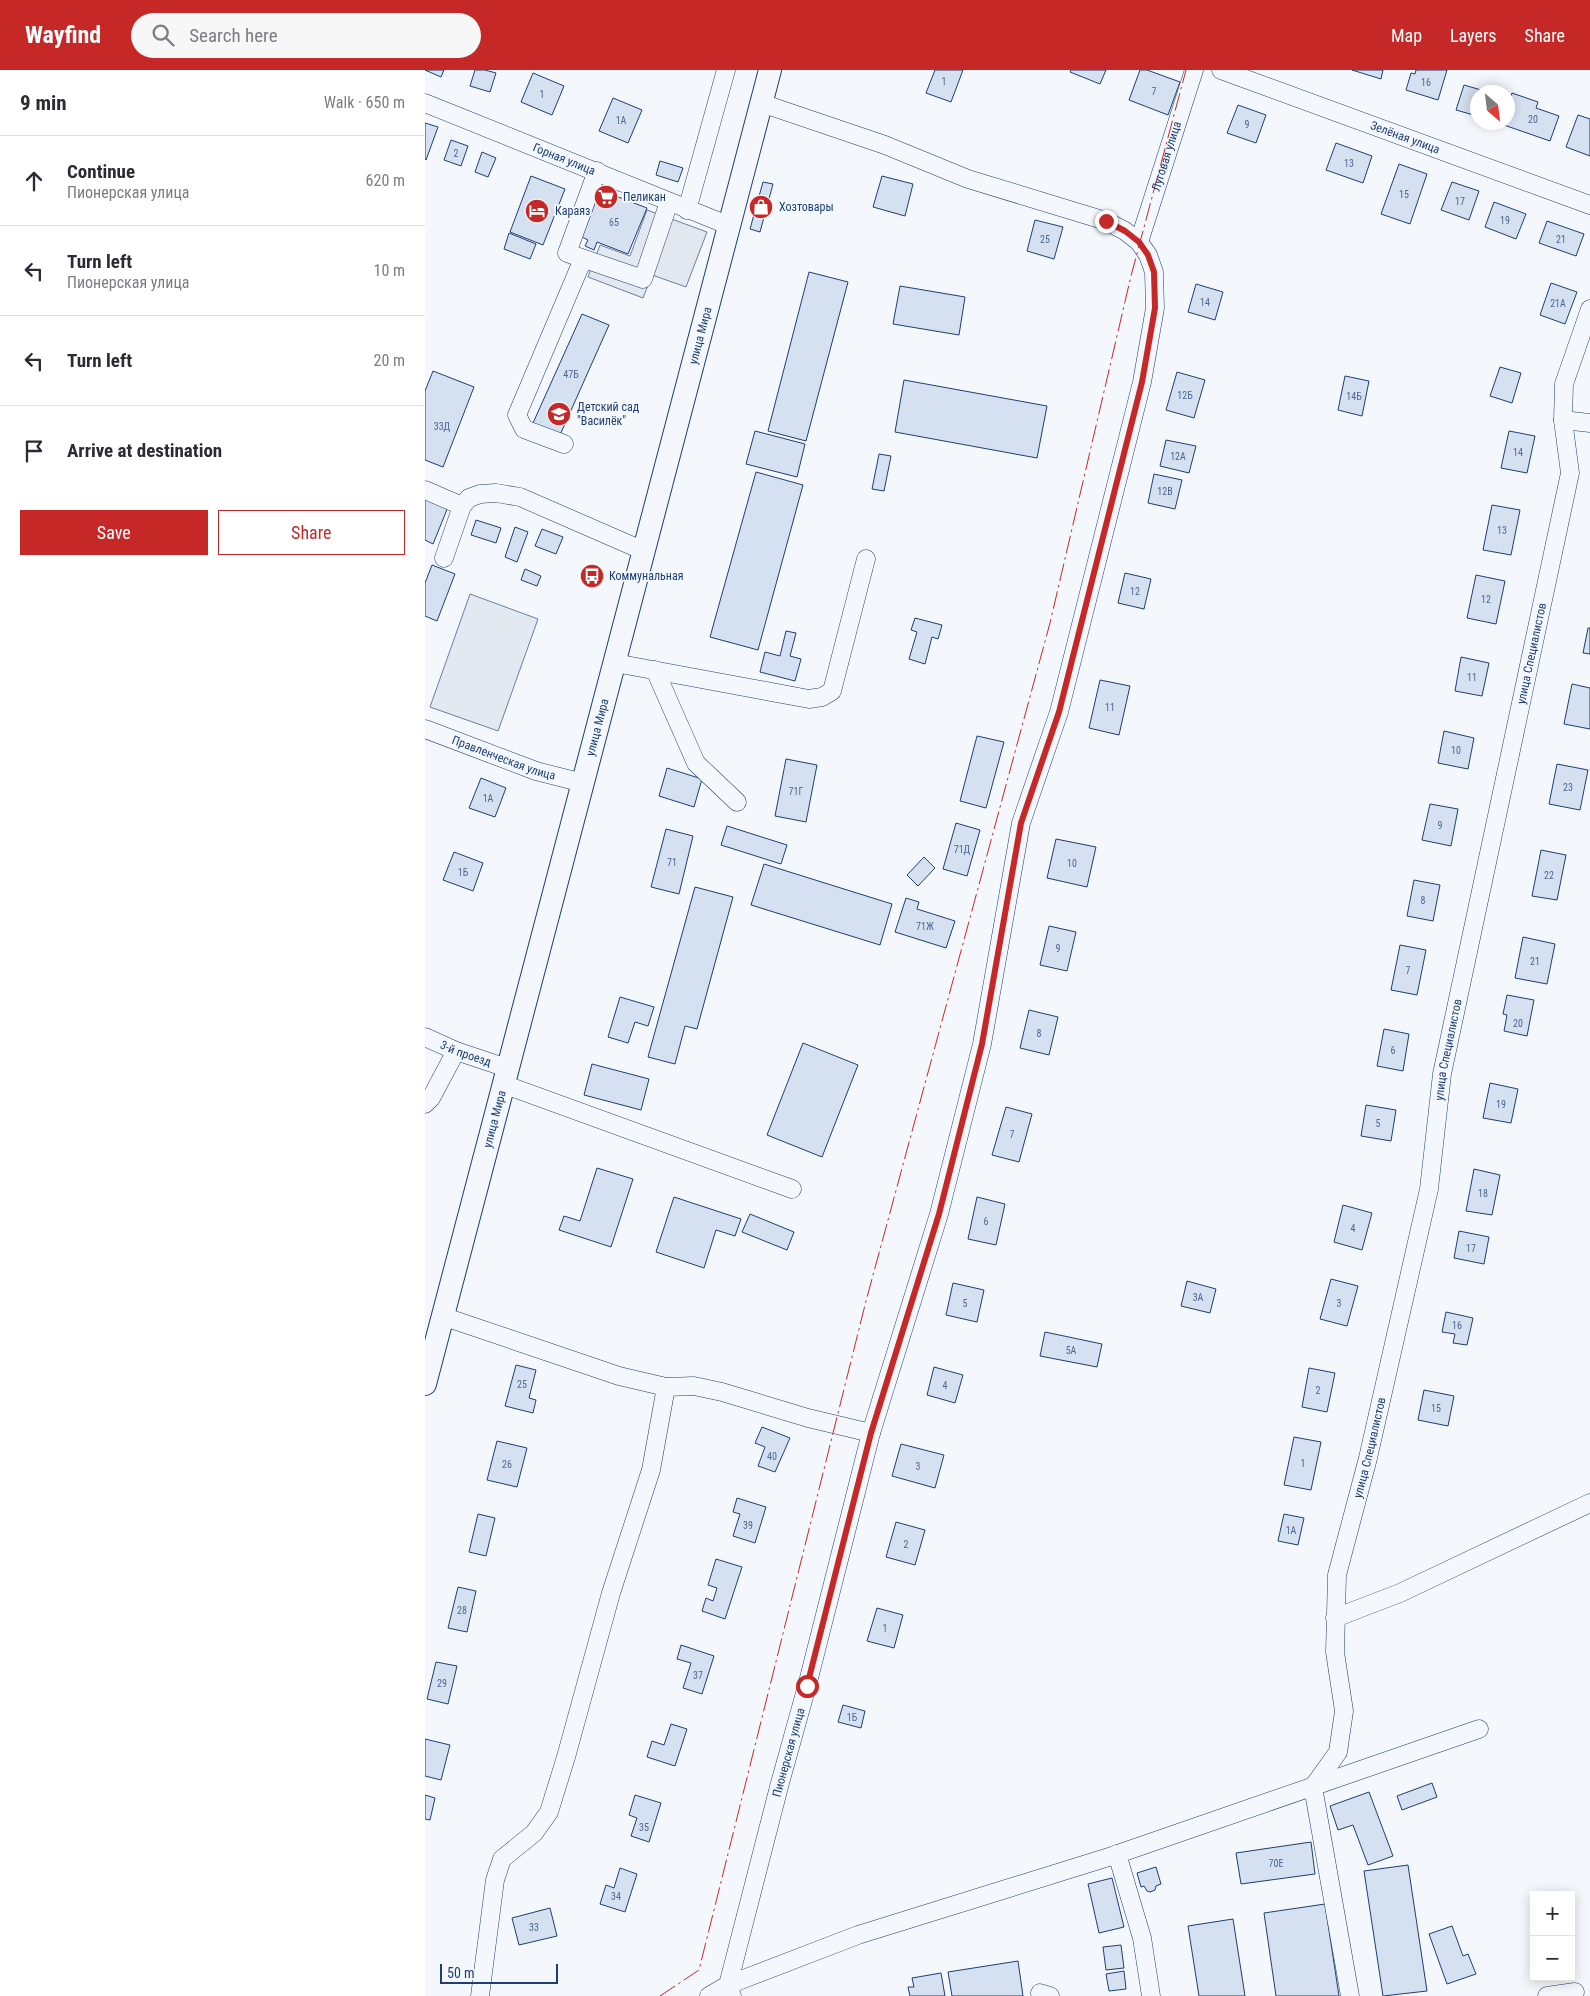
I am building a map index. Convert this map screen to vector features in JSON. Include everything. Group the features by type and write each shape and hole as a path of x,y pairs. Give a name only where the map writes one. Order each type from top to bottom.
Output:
{"main road":[{"name":"улица Мира","path":"425,1384 770,70"}],"street":[{"path":"687,210 726,70"},
{"name":"Луговая улица","path":"1139,242 1194,70"},
{"name":"Зелёная улица","path":"1221,70 1590,204"},
{"name":"Горная улица","path":"425,103 730,226"},
{"path":"761,103 885,145 968,179 1106,221 1125,231 1139,242"},
{"path":"597,172 567,253 643,279 669,202"},
{"name":"Пионерская улица","path":"730,1991 780,1783 807,1686 871,1433 939,1214 982,1044 1021,823 1059,712 1142,382 1155,308 1156,288 1154,272 1148,255 1139,242"},
{"path":"564,444 524,430 517,414 583,259"},
{"name":"улица Специалистов","path":"1313,1787 1338,1752 1344,1711 1335,1652 1337,1575 1368,1458 1429,1189 1442,1074 1570,473 1563,420 1564,384 1590,309"},
{"path":"1563,420 1590,423"},
{"path":"425,490 462,506"},
{"path":"444,558 462,506 469,498 479,494 497,493 520,497 644,551"},
{"path":"615,663 809,698 822,697 832,691 865,559"},
{"path":"655,670 696,763 737,802"},
{"name":"Правленческая улица","path":"425,729 536,771 583,783"},
{"name":"3-й проезд","path":"425,1037 505,1076 792,1189"},
{"path":"425,1104 431,1098 456,1051"},
{"path":"442,1316 619,1376 666,1387 694,1386 722,1392 808,1418 871,1433"},
{"path":"481,1996 495,1880 502,1859 534,1833 549,1812 611,1593 651,1470 666,1387"},
{"path":"1335,1618 1400,1593 1590,1503"},
{"path":"709,1996 730,1991 858,1935 1117,1854 1479,1729"},
{"path":"1313,1787 1350,1996"},
{"path":"1117,1854 1143,1938 1151,1996"},
{"path":"1547,1996 1575,1992"}],"shaded area":[{"path":"647,210 707,232 686,287 652,275 643,298 588,277 600,245 630,256"},
{"path":"470,594 538,619 498,731 430,707"}],"building":[{"path":"425,70 444,70 441,77"},
{"path":"475,70 496,73 490,92 470,86"},
{"path":"935,70 963,70 951,102 926,93"},
{"path":"1071,70 1106,70 1100,84 1070,72"},
{"path":"1140,70 1147,70 1180,82 1168,115 1129,100"},
{"path":"1352,70 1383,70 1381,79"},
{"path":"1416,70 1447,70 1438,100 1406,90 1411,73 1415,74"},
{"path":"533,73 564,86 552,115 521,102"},
{"path":"1464,85 1470,87 1470,114 1456,110"},
{"path":"1515,94 1538,102 1536,108 1559,116 1550,141 1515,129"},
{"path":"613,98 642,110 628,143 599,131"},
{"path":"1238,105 1266,115 1256,143 1227,133"},
{"path":"1578,115 1590,119 1590,156 1566,147"},
{"path":"425,123 438,127 426,160 425,159"},
{"path":"451,140 468,146 461,166 444,160"},
{"path":"1336,143 1372,156 1363,183 1326,170"},
{"path":"482,152 496,158 488,177 475,172"},
{"path":"660,161 683,168 678,182 656,175"},
{"path":"1399,164 1427,174 1410,224 1381,214"},
{"name":"Караяз","path":"531,176 565,189 543,245 510,232"},
{"path":"882,176 913,184 905,216 873,207"},
{"name":"Хозтовары","path":"763,182 773,184 760,232 750,229"},
{"path":"1452,182 1479,191 1469,220 1441,210"},
{"path":"600,190 647,208 628,254 597,242 594,250 585,246 588,240 582,237"},
{"path":"1494,202 1526,214 1516,239 1485,227"},
{"path":"1035,220 1063,227 1054,259 1027,251"},
{"path":"1547,221 1584,234 1576,256 1539,243"},
{"path":"509,233 536,244 530,259 504,249"},
{"path":"809,272 848,282 806,441 768,431"},
{"path":"1551,283 1577,292 1565,324 1540,315"},
{"path":"1196,284 1223,292 1215,320 1188,312"},
{"path":"900,286 965,297 959,335 893,324"},
{"path":"582,314 609,325 560,435 533,423"},
{"path":"1500,367 1521,373 1512,403 1490,396"},
{"path":"433,371 474,387 443,467 425,460 425,391"},
{"path":"1177,372 1205,380 1194,418 1166,410"},
{"path":"1345,376 1369,381 1362,416 1338,410"},
{"path":"904,380 1047,406 1037,458 895,432"},
{"path":"755,431 805,444 797,477 746,464"},
{"path":"1509,431 1535,436 1527,473 1501,468"},
{"path":"1166,440 1196,446 1189,473 1160,466"},
{"path":"879,454 891,456 884,491 872,489"},
{"path":"756,472 803,485 758,650 710,637"},
{"path":"1154,474 1182,480 1175,509 1148,503"},
{"path":"425,498 448,507 433,544 425,540"},
{"path":"1492,505 1520,510 1511,555 1483,550"},
{"path":"476,520 501,528 496,543 471,535"},
{"path":"515,527 528,532 517,562 505,557"},
{"path":"542,529 563,537 556,554 535,546"},
{"path":"432,565 455,574 437,621 425,616 425,583"},
{"path":"525,569 541,576 537,586 521,580"},
{"path":"1125,573 1151,579 1144,609 1118,603"},
{"path":"1476,575 1505,581 1496,624 1467,618"},
{"path":"915,618 942,625 938,639 932,637 925,664 909,659 917,632 911,630"},
{"path":"1588,628 1590,628 1590,654 1583,653"},
{"path":"786,631 796,633 790,656 801,659 795,681 760,672 765,652 780,656"},
{"path":"1461,657 1489,663 1482,696 1455,691"},
{"path":"1100,680 1130,686 1119,735 1089,728"},
{"path":"1572,684 1590,688 1590,729 1564,724"},
{"path":"1444,731 1474,738 1468,769 1438,763"},
{"path":"977,736 1004,742 986,808 960,801"},
{"path":"786,759 817,765 806,822 775,816"},
{"path":"1557,764 1588,770 1580,810 1549,804"},
{"path":"667,768 702,779 694,807 659,796"},
{"path":"481,778 506,788 495,817 469,808"},
{"path":"1430,804 1458,809 1451,846 1422,840"},
{"path":"956,823 980,830 967,876 943,869"},
{"path":"727,826 787,845 781,864 721,845"},
{"path":"666,829 693,836 679,894 651,887"},
{"path":"1056,839 1096,847 1087,887 1047,878"},
{"path":"1541,850 1566,855 1557,900 1532,896"},
{"path":"454,852 483,863 473,891 443,880"},
{"path":"924,857 935,868 918,886 907,875"},
{"path":"764,864 892,904 880,945 751,905"},
{"path":"1414,880 1440,885 1433,921 1407,916"},
{"path":"695,887 733,897 697,1029 685,1026 675,1064 648,1057"},
{"path":"906,898 919,902 917,909 955,921 946,948 895,932"},
{"path":"1049,926 1076,932 1067,971 1040,965"},
{"path":"1523,937 1555,944 1547,984 1515,978"},
{"path":"1400,945 1426,950 1417,995 1391,990"},
{"path":"1507,995 1534,1000 1527,1036 1504,1031 1507,1015 1503,1014"},
{"path":"620,997 654,1007 648,1026 635,1022 628,1043 608,1037"},
{"path":"1029,1010 1058,1017 1049,1055 1020,1048"},
{"path":"1384,1029 1409,1034 1403,1071 1377,1066"},
{"path":"803,1043 858,1065 822,1157 767,1135"},
{"path":"592,1064 649,1079 641,1110 584,1095"},
{"path":"1490,1083 1518,1089 1511,1123 1483,1118"},
{"path":"1366,1105 1396,1110 1391,1141 1361,1136"},
{"path":"1006,1107 1032,1114 1019,1162 992,1155"},
{"path":"597,1168 633,1179 611,1247 559,1230 564,1216 580,1221"},
{"path":"1474,1169 1500,1175 1492,1215 1466,1211"},
{"path":"674,1197 741,1219 735,1236 716,1230 704,1268 656,1252"},
{"path":"977,1197 1005,1204 996,1245 968,1239"},
{"path":"1343,1205 1372,1213 1362,1250 1334,1242"},
{"path":"750,1214 794,1232 787,1250 742,1232"},
{"path":"1459,1231 1489,1237 1484,1264 1454,1258"},
{"path":"1331,1279 1358,1286 1347,1326 1320,1319"},
{"path":"1187,1281 1216,1289 1210,1313 1181,1306"},
{"path":"953,1283 984,1290 977,1322 946,1315"},
{"path":"1446,1312 1473,1318 1467,1345 1453,1343 1455,1334 1442,1332"},
{"path":"1045,1332 1102,1344 1097,1367 1040,1356"},
{"path":"516,1365 536,1370 529,1398 536,1400 533,1413 505,1406"},
{"path":"934,1367 963,1375 955,1403 927,1395"},
{"path":"1309,1368 1335,1373 1327,1412 1302,1407"},
{"path":"1424,1390 1454,1396 1448,1426 1418,1420"},
{"path":"762,1427 790,1438 775,1472 758,1466 765,1447 755,1443"},
{"path":"1294,1437 1321,1442 1311,1490 1284,1485"},
{"path":"497,1441 527,1448 517,1487 487,1480"},
{"path":"901,1444 944,1455 935,1488 892,1476"},
{"path":"737,1498 766,1507 755,1543 733,1536 740,1514 733,1512"},
{"path":"478,1514 495,1518 486,1556 469,1552"},
{"path":"1284,1514 1304,1518 1298,1545 1278,1541"},
{"path":"896,1522 925,1530 915,1565 886,1557"},
{"path":"716,1559 742,1567 725,1619 702,1611 706,1598 713,1601 717,1588 708,1585"},
{"path":"458,1587 476,1591 467,1632 448,1628"},
{"path":"877,1608 903,1615 894,1648 867,1641"},
{"path":"681,1645 714,1656 702,1694 683,1688 691,1663 677,1659"},
{"path":"436,1662 457,1666 448,1704 427,1699"},
{"path":"843,1705 865,1711 861,1728 838,1722"},
{"path":"671,1724 687,1729 675,1766 647,1757 652,1741 664,1745"},
{"path":"425,1739 450,1745 441,1780 425,1776"},
{"path":"1432,1783 1437,1797 1402,1810 1397,1796"},
{"path":"1369,1792 1393,1856 1368,1865 1353,1825 1338,1830 1330,1806"},
{"path":"425,1795 435,1798 430,1820 425,1819"},
{"path":"635,1795 661,1803 649,1842 631,1836 637,1818 629,1815"},
{"path":"1311,1842 1315,1874 1241,1884 1236,1853"},
{"path":"1408,1865 1427,1991 1383,1996 1364,1871"},
{"path":"1156,1867 1161,1884 1150,1892 1144,1886 1141,1887 1137,1873"},
{"path":"620,1868 637,1874 625,1912 600,1904 606,1885 614,1888"},
{"path":"1112,1878 1124,1927 1099,1933 1088,1884"},
{"path":"1325,1904 1339,1996 1276,1996 1264,1913"},
{"path":"550,1908 557,1936 519,1945 512,1918"},
{"path":"1233,1919 1245,1996 1199,1996 1188,1926"},
{"path":"1452,1926 1463,1956 1468,1954 1476,1974 1447,1984 1429,1934"},
{"path":"1121,1945 1124,1968 1106,1970 1103,1947"},
{"path":"1018,1961 1023,1996 952,1996 948,1972"},
{"path":"1124,1971 1126,1989 1109,1991 1106,1974"},
{"path":"941,1973 945,1996 910,1996 908,1987 914,1987 912,1978"}],"power":[{"path":"660,1996 699,1970 866,1301 1050,623 1131,276 1186,70"}],"place":[{"name":"Пеликан","path":"606,197"},
{"name":"Хозтовары","path":"761,207"},
{"name":"Караяз","path":"537,211"},
{"name":"Детский сад \"Василёк\"","path":"559,414"},
{"name":"Коммунальная","path":"592,576"}],"route":[{"path":"807,1686 871,1433 939,1214 982,1044 1021,823 1059,712 1142,382 1155,308 1156,288 1154,272 1148,255 1139,242 1125,231 1106,221"}]}
